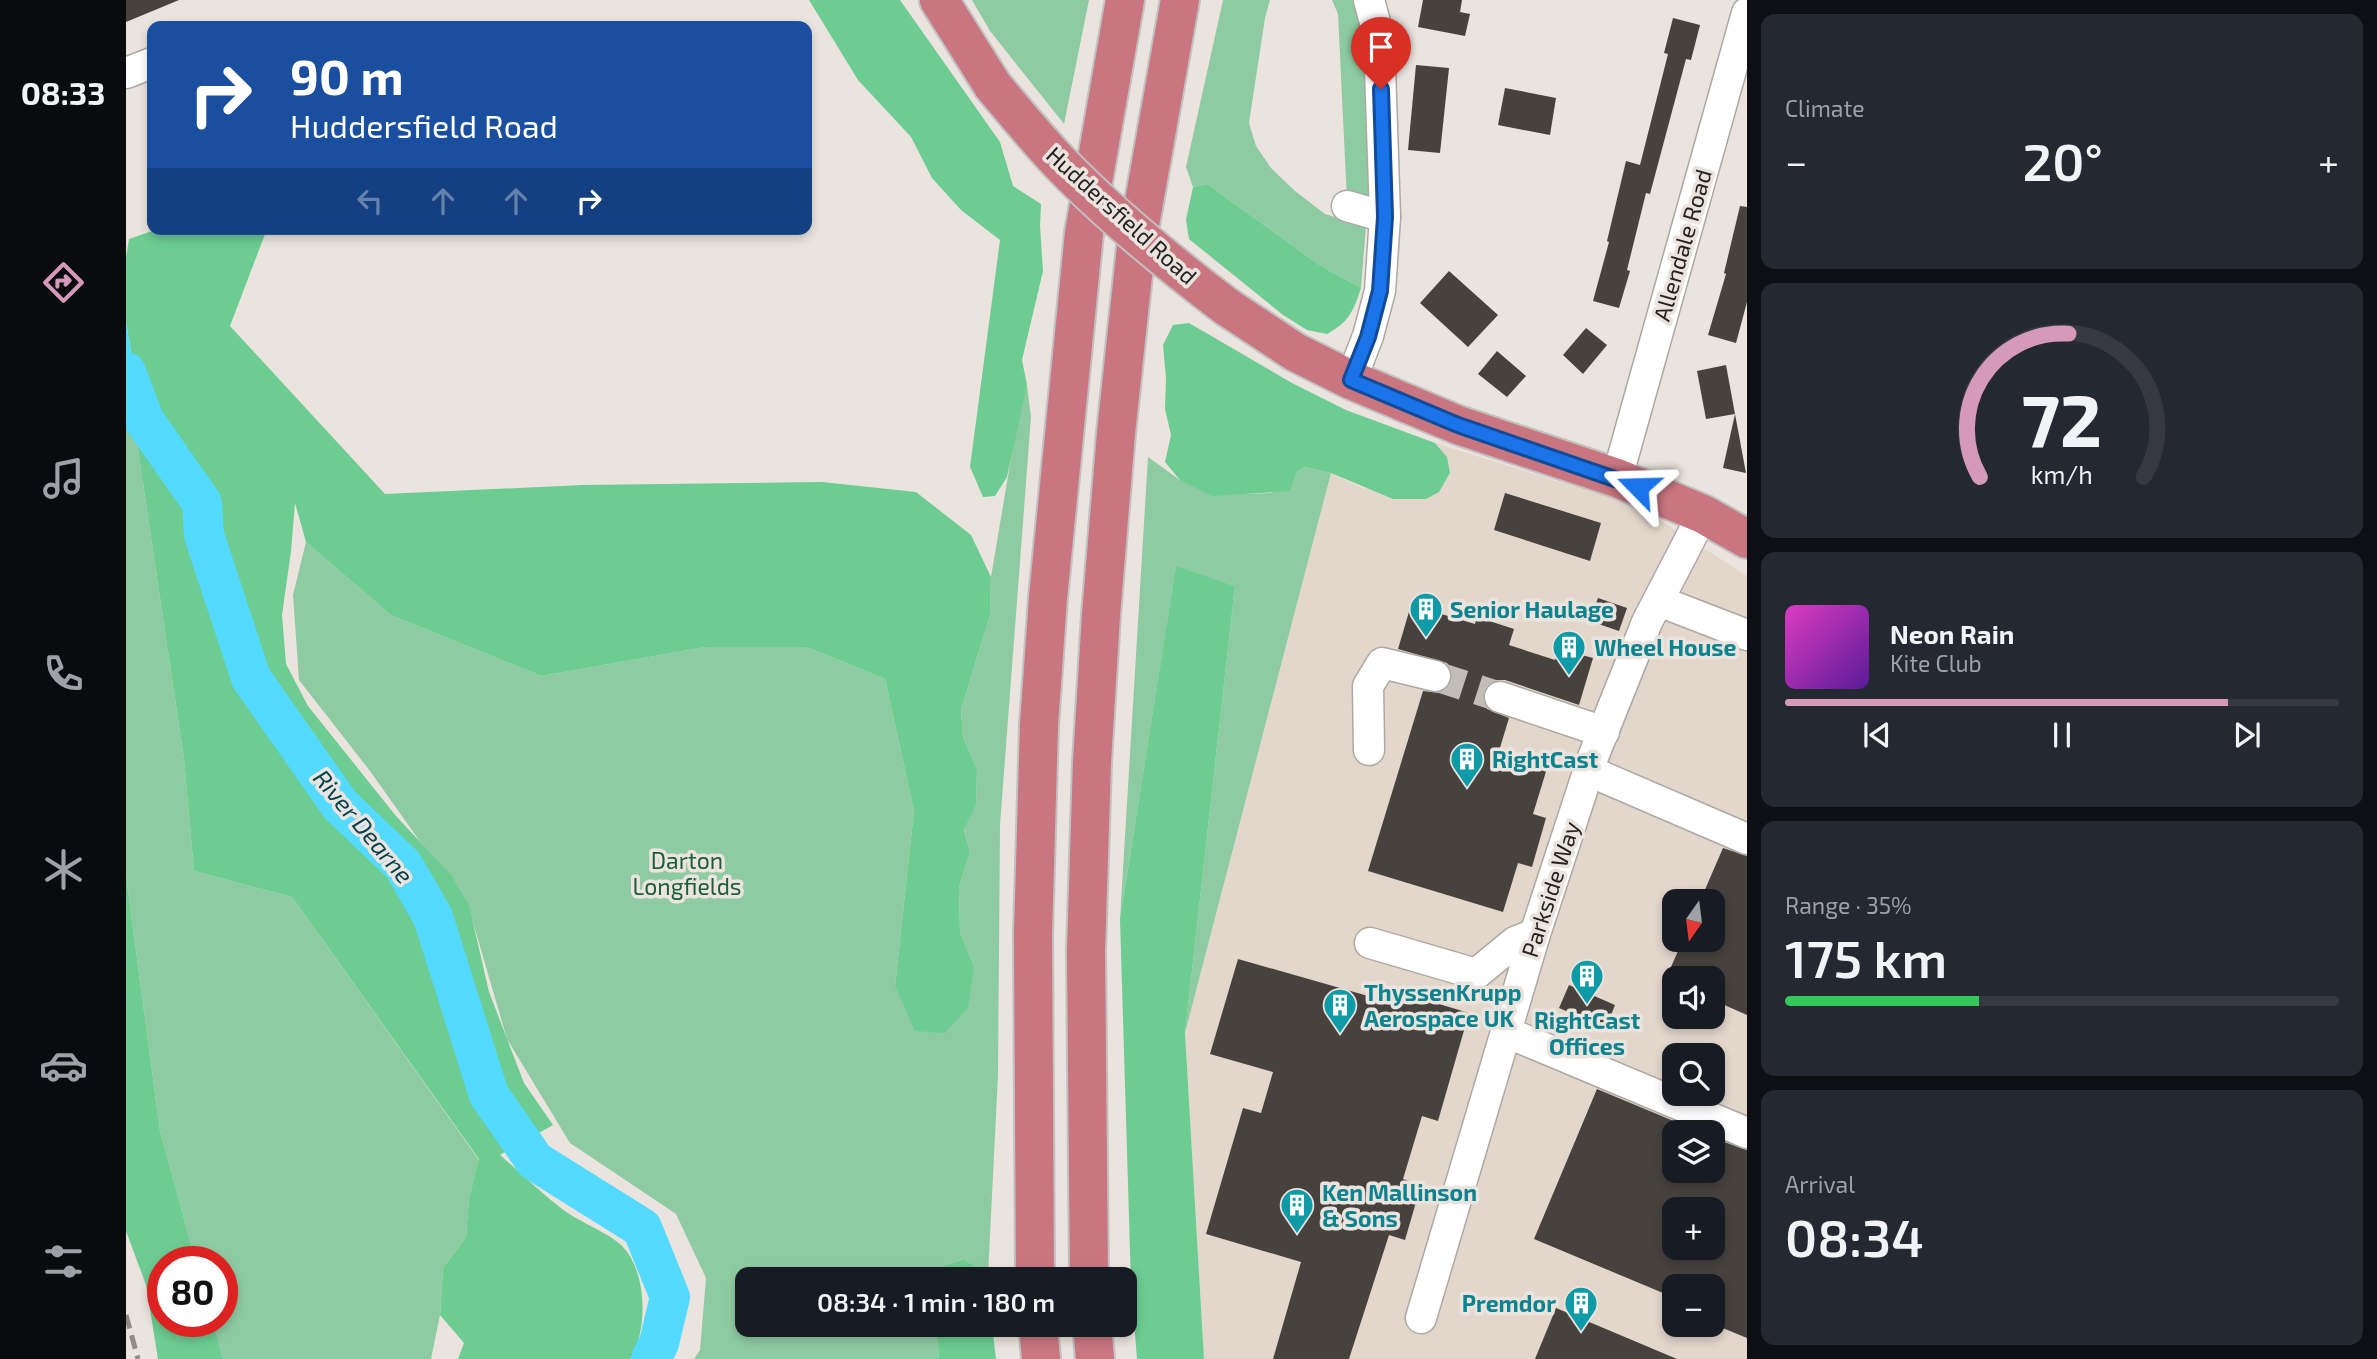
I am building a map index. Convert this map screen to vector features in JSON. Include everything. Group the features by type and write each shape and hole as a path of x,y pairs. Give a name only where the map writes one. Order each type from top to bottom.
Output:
{"highway":[{"name":"Huddersfield Road","path":"939,0 993,86 1060,163 1112,213 1227,307 1295,352 1351,380 1458,425 1617,478 1703,514 1747,539"},
{"path":"1035,1267 1033,934 1039,725 1048,597 1084,233 1125,0"},
{"path":"1089,1267 1086,951 1092,762 1101,615 1116,433 1136,247 1180,0"},
{"path":"1039,1337 1041,1359"},
{"path":"1093,1337 1095,1359"}],"street":[{"path":"1351,380 1368,337 1380,291 1385,217 1379,37 1369,0"},
{"name":"Allendale Road","path":"1617,478 1747,13"},
{"path":"126,73 147,65"},
{"path":"1347,206 1385,217"},
{"name":"Parkside Way","path":"1421,1318 1535,934 1588,771 1647,622 1703,514"},
{"path":"1658,601 1747,635"},
{"path":"1369,750 1368,686 1382,663 1435,676"},
{"path":"1500,697 1604,732"},
{"path":"1588,771 1747,839"},
{"path":"1370,943 1476,974 1515,942 1535,934"},
{"path":"1506,1032 1747,1133"}],"shaded area":[{"path":"1435,443 1640,507 1747,576 1747,1359 1204,1359 1185,1033 1331,473 1364,489 1447,457"}],"green space":[{"path":"809,0 900,0 1000,142 1013,186 1041,204 1043,271 1022,360 1027,385 1007,477 995,496 983,497 970,467 1000,240 961,210 932,178 911,137 858,80"},
{"path":"972,0 1089,0 1064,124 990,31"},
{"path":"1223,0 1270,0 1249,123 1256,146 1271,168 1295,191 1325,214 1348,221 1338,14 1332,0 1353,0 1365,42 1370,178 1361,288 1321,266 1207,184 1193,187 1186,167"},
{"path":"1207,184 1321,266 1361,288 1353,310 1345,320 1327,334 1307,330 1283,315 1189,239 1186,220 1193,187"},
{"path":"147,233 147,235 265,235 230,326 385,494 583,485 822,482 916,492 971,535 991,577 990,615 961,710 963,737 977,769 976,806 964,829 970,852 959,887 960,932 974,966 968,1008 945,1033 915,1031 895,986 914,811 885,679 807,647 706,647 541,676 391,615 306,542 295,503 282,615 286,664 308,706 396,816 451,875 469,905 489,992 524,1083 553,1125 500,1155 571,1215 615,1240 629,1255 636,1268 642,1300 640,1332 630,1359 458,1359 464,1343 440,1315 443,1268 466,1237 469,1198 479,1159 292,897 194,871 184,759 137,443 183,494 193,481 172,452 147,393 135,373 126,323 126,257 129,239"},
{"path":"1189,323 1292,383 1346,410 1435,443 1447,457 1450,473 1439,492 1426,499 1393,499 1331,473 1304,467 1296,473 1290,491 1212,496 1180,480 1165,462 1171,435 1165,409 1163,345 1173,325"},
{"name":"Darton Longfields","path":"1027,385 1031,417 1000,825 998,1075 988,1267 975,1267 964,1259 942,1267 735,1267 735,1337 937,1337 939,1359 694,1359 700,1350 706,1278 676,1214 570,1143 507,1039 470,912 370,771 299,680 293,595 306,542 391,615 541,676 706,647 807,647 885,679 914,811 895,986 974,966 960,932 959,887 970,852 964,828 976,806 977,769 963,737 961,710 990,615 991,577 1017,423"},
{"path":"126,421 137,443 184,759 194,871 292,897 479,1160 469,1198 466,1237 443,1268 440,1315 431,1359 223,1359 217,1337 238,1337 238,1246 192,1246 160,1131 126,876"},
{"path":"1148,457 1180,480 1245,494 1271,493 1304,467 1331,473 1185,1033 1235,586 1176,567 1120,919"},
{"path":"1176,566 1235,586 1185,1033 1204,1359 1137,1359 1137,1267 1130,1267 1120,919"},
{"path":"126,876 160,1131 192,1246 147,1246 147,1291 126,1231"},
{"path":"964,1259 975,1267 942,1267"},
{"path":"154,1337 217,1337 223,1359 158,1359"},
{"path":"937,1337 993,1337 996,1359 939,1359"}],"water":[{"path":"126,323 135,373 147,393 172,452 193,481 183,494 137,443 126,421"}],"building":[{"path":"126,0 179,0 126,22"},
{"path":"1423,0 1462,0 1460,12 1470,14 1465,36 1418,27"},
{"path":"1673,18 1700,25 1691,60 1686,59 1650,194 1646,193 1627,270 1630,271 1619,308 1593,301 1626,161 1640,165 1668,54 1664,53"},
{"path":"1416,65 1449,68 1440,153 1408,150"},
{"path":"1505,88 1556,98 1550,135 1498,125"},
{"path":"1740,206 1747,207 1747,302 1736,343 1708,335 1726,274 1724,273"},
{"path":"1449,271 1498,315 1468,347 1420,303"},
{"path":"1586,328 1607,345 1583,374 1563,355"},
{"path":"1497,351 1526,376 1507,397 1478,374"},
{"path":"1726,365 1735,414 1706,419 1697,371"},
{"path":"1735,414 1746,473 1723,468"},
{"path":"1505,493 1601,523 1590,561 1494,530"},
{"path":"1598,598 1627,608 1619,631 1590,621"},
{"name":"RightCast","path":"1411,605 1475,624 1477,617 1514,629 1509,645 1555,660 1559,649 1593,658 1579,705 1505,680 1489,683 1484,691 1483,700 1487,709 1509,718 1499,751 1548,765 1533,814 1546,818 1532,867 1518,863 1503,912 1368,871 1423,691 1441,693 1448,688 1452,679 1452,670 1447,663 1398,649"},
{"path":"1723,848 1747,856 1747,1015 1725,1005 1725,966 1671,966 1678,952 1726,952 1726,889 1705,889"},
{"path":"1238,959 1396,1004 1399,992 1469,1013 1438,1121 1422,1116 1403,1179 1421,1185 1405,1240 1389,1235 1349,1359 1273,1359 1301,1262 1206,1234 1243,1108 1261,1113 1273,1072 1210,1054"},
{"name":"RightCast Offices","path":"1569,985 1615,1005 1606,1028 1559,1008"},
{"path":"1597,1089 1671,1120 1662,1120 1662,1183 1725,1183 1725,1142 1747,1150 1747,1338 1725,1329 1725,1274 1662,1274 1662,1293 1534,1239"},
{"name":"Premdor","path":"1556,1308 1677,1359 1535,1359"}],"waterway":[{"name":"River Dearne","path":"126,372 144,420 202,503 204,535 251,678 340,805 403,865 433,917 489,1095 535,1161 642,1228 670,1297 659,1343 651,1359"}],"tunnel":[{"path":"1435,676 1500,697"}],"railway":[{"path":"126,1315 138,1359"}],"place":[{"name":"Senior Haulage","path":"1426,639"},
{"name":"Wheel House","path":"1569,677"},
{"name":"RightCast","path":"1467,789"},
{"name":"RightCast Offices","path":"1587,1006"},
{"name":"ThyssenKrupp Aerospace UK","path":"1340,1035"},
{"name":"Ken Mallinson & Sons","path":"1297,1235"},
{"name":"Premdor","path":"1581,1333"}],"route":[{"path":"1381,89 1385,217 1380,291 1368,337 1351,380 1458,425 1638,487"}]}
